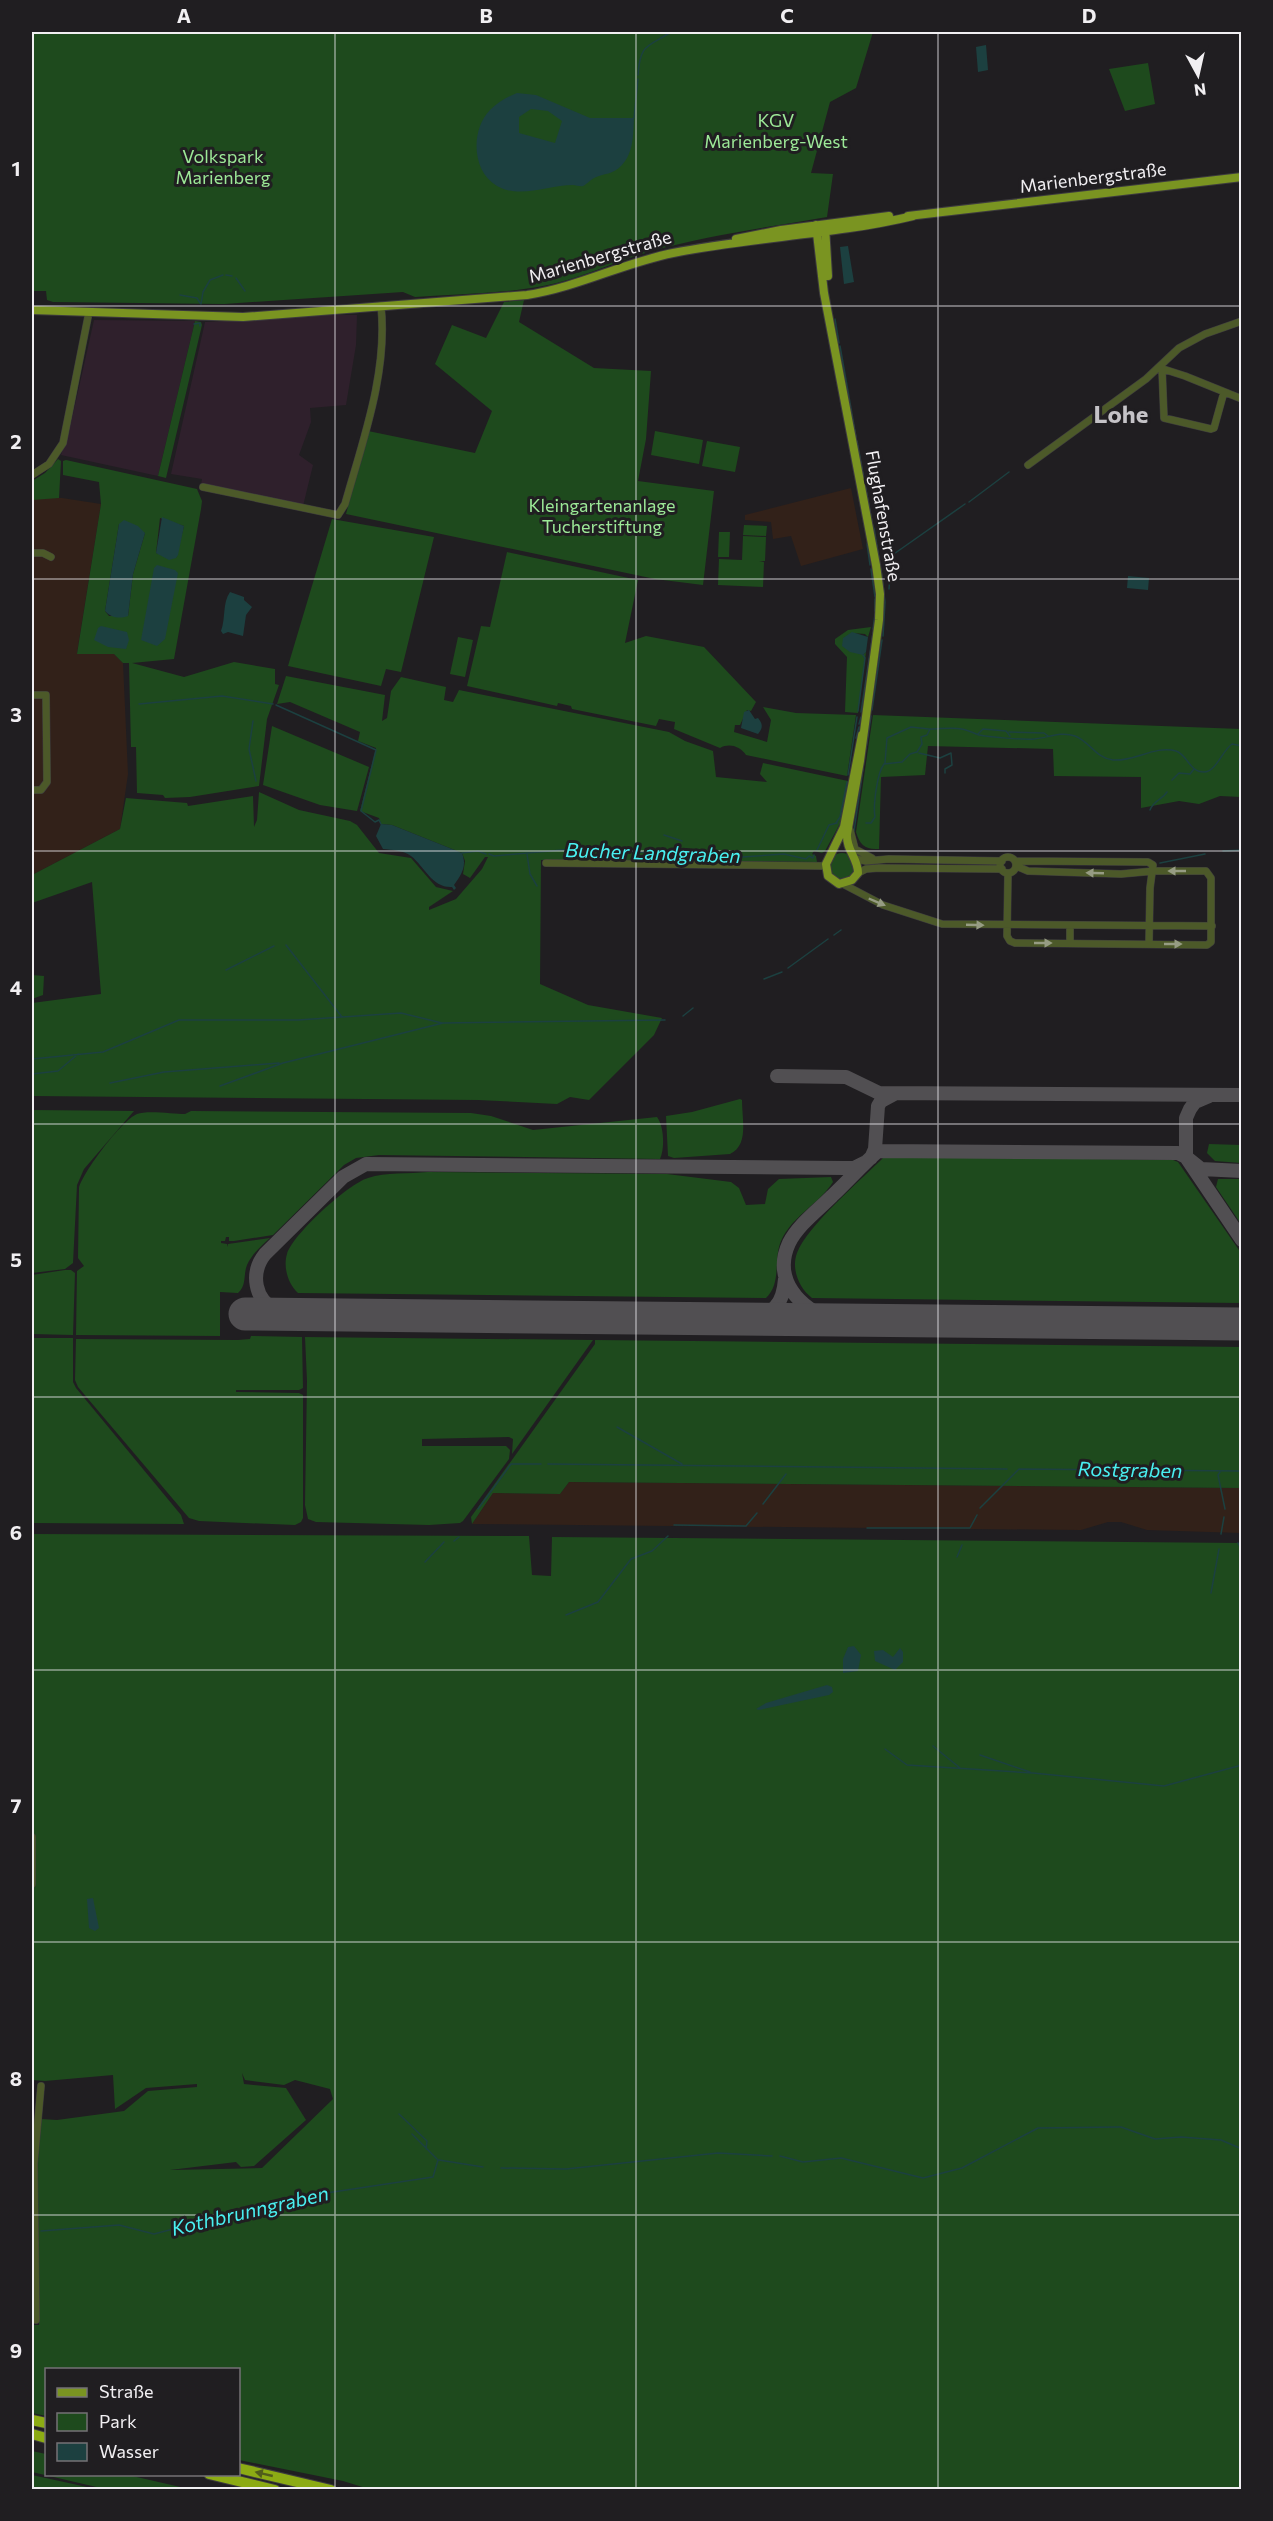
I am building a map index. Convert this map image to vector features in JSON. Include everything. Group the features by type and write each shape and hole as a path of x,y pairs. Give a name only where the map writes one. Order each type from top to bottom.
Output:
{"highway":[{"path":"240,2468 331,2490"},
{"path":"213,2476 275,2490"}],"main road":[{"name":"Marienbergstraße","path":"32,310 272,313 538,293 570,286 663,255 720,244 913,216 1242,177"},
{"name":"Flughafenstraße","path":"821,228 828,303 880,594 878,627 848,823 847,842 858,873"},
{"name":"Flughafenstraße","path":"825,866 844,827 862,735"},
{"path":"829,857 840,852 853,856"},
{"path":"825,866 830,879 843,884 852,880 858,873"}],"street":[{"path":"203,487 338,515 345,504 351,485 377,381 382,334 381,306"},
{"path":"32,475 49,464 63,443 89,312"},
{"path":"1028,465 1160,368 1179,348 1242,321"},
{"path":"1160,368 1164,418 1214,428 1224,392"},
{"path":"1160,368 1242,399"},
{"path":"32,553 43,553 51,557"},
{"path":"32,695 46,695 47,782 41,790 32,790"},
{"name":"Flughafenstraße","path":"848,823 855,849 861,854 878,860"},
{"path":"853,856 878,860 1002,861 1009,858 1028,871 1121,874 1154,871 1206,871 1210,874 1212,939 1207,945 1015,943 1007,937 1005,871 1002,861"},
{"path":"1015,864 1148,862 1153,865 1154,871 1150,888 1149,944"},
{"path":"546,863 825,866"},
{"path":"858,873 866,869 879,868 1012,872 1015,864"},
{"path":"843,884 883,905 942,924 1212,926"},
{"path":"1070,926 1070,943"},
{"path":"32,1841 32,1884"},
{"path":"36,2320 33,2296 33,2164 41,2086"}],"shaded area":[{"path":"357,315 356,345 346,405 310,408 311,422 299,455 313,465 303,506 201,485 202,479 171,474 205,322"},
{"path":"94,320 195,321 158,476 61,455 69,432"},
{"path":"851,488 863,549 801,566 791,536 773,539 771,522 745,520 745,515"},
{"path":"62,498 101,504 77,653 114,654 123,663 128,774 120,829 32,875 32,500"},
{"path":"569,1482 1242,1488 1241,1533 1147,1530 1121,1522 1108,1522 1081,1530 472,1524 493,1493 560,1494"}],"green space":[{"name":"Volkspark Marienberg","path":"32,32 873,32 856,88 830,102 811,173 833,174 827,217 674,245 571,279 527,289 415,297 403,292 224,304 53,302 47,300 46,291 32,291"},
{"path":"1148,63 1155,104 1125,111 1109,69"},
{"name":"Kleingartenanlage Tucherstiftung","path":"524,300 519,322 594,368 651,371 646,439 638,481 714,491 703,585 655,579 346,514 368,431 475,453 492,411 435,364 452,325 486,338 504,302"},
{"path":"195,321 201,322 202,325 166,478 158,476"},
{"path":"655,431 703,440 699,464 651,455"},
{"path":"707,441 740,447 735,472 702,466"},
{"path":"58,459 61,461 59,498 32,500 32,481 45,473"},
{"path":"63,461 197,489 202,501 201,509 174,659 132,663 184,677 234,662 275,669 275,684 279,685 267,719 259,786 190,797 165,798 163,795 137,793 136,747 131,747 129,663 123,663 114,654 77,654 101,504 99,482 63,475","holes":["160,518 184,526 176,558 156,553","119,524 145,533 133,574 128,616 109,616 105,611"]},
{"path":"332,519 434,537 401,672 386,669 381,686 288,666"},
{"path":"744,525 767,526 766,536 743,535"},
{"path":"719,532 730,532 729,557 718,557"},
{"path":"743,536 766,537 765,561 759,561 764,562 763,587 718,585 719,559 742,560"},
{"path":"507,552 638,580 625,643 646,636 704,647 756,702 751,711 747,710 740,725 735,725 734,732 767,742 771,720 763,707 796,713 856,715 847,776 746,755 734,746 720,748 674,729 675,722 659,719 656,726 572,709 571,706 558,703 557,706 467,686 481,626 490,627"},
{"path":"871,627 868,637 865,634 853,633 863,655 866,652 858,713 845,712 847,657 835,644 835,639 848,630"},
{"path":"458,637 473,640 465,677 450,674"},
{"path":"286,676 385,695 382,721 387,718 391,691 401,677 446,687 444,700 453,702 459,690 669,732 685,741 713,751 716,777 767,782 760,774 763,763 848,781 842,820 825,851 822,853 814,851 812,854 816,856 817,862 541,860 540,984 588,1005 662,1018 654,1035 589,1100 570,1097 557,1104 478,1100 32,1096 32,1003 101,994 92,882 32,903 32,875 120,829 126,798 187,803 188,806 253,796 254,827 257,820 259,792 299,810 350,821 357,825 379,853 411,858 436,887 453,891 429,907 429,910 456,899 482,869 488,857 485,857 470,878 463,874 465,861 462,853 392,825 381,824 379,818 360,811 376,748 358,741 360,732 290,702 277,704"},
{"path":"873,715 1241,729 1241,797 1220,796 1199,804 1179,801 1141,808 1141,777 1054,776 1053,749 928,746 925,775 881,777 879,849 870,849 861,843 856,832"},
{"path":"272,726 369,767 357,811 320,805 263,785"},
{"path":"842,853 852,856 855,866 852,876 842,879 832,876 829,866 832,856"},
{"path":"32,975 44,976 43,995 32,999"},
{"path":"742,1100 743,1131 740,1145 736,1150 730,1154 674,1158 668,1156 666,1116 692,1112"},
{"path":"32,1110 134,1111 84,1169 77,1185 73,1263 65,1269 32,1273"},
{"path":"191,1111 471,1113 491,1116 533,1130 657,1117 661,1126 663,1143 660,1159 379,1155 356,1158 344,1165 273,1235 234,1241 229,1241 229,1237 226,1237 225,1241 221,1241 228,1247 228,1244 270,1238 249,1261 243,1287 238,1293 220,1292 220,1336 76,1335 77,1271 84,1266 78,1258 79,1188 82,1180 95,1159 130,1118 141,1113 185,1114"},
{"path":"1209,1144 1241,1145 1241,1163 1215,1161 1207,1153"},
{"path":"884,1157 1173,1160 1178,1162 1241,1253 1241,1303 812,1298 797,1278 795,1259 797,1253 823,1217"},
{"path":"428,1172 667,1174 731,1182 739,1188 746,1205 765,1204 768,1189 779,1179 831,1177 833,1182 786,1232 779,1248 774,1285 766,1298 298,1293 294,1289 286,1270 287,1254 291,1245 335,1199 368,1178"},
{"path":"1218,1179 1241,1179 1241,1224 1216,1187"},
{"path":"65,1270 75,1273 73,1335 32,1334 32,1275"},
{"path":"251,1336 302,1337 303,1388 299,1390 236,1390 236,1392 299,1393 303,1395 303,1518 295,1525 199,1521 189,1518 78,1387 75,1380 76,1339 238,1340 250,1339"},
{"path":"305,1337 593,1340 512,1454 513,1439 509,1437 422,1439 422,1446 506,1446 510,1450 509,1459 463,1521 429,1525 316,1522 308,1519 305,1505 307,1381"},
{"path":"32,1338 73,1338 73,1382 76,1388 181,1515 184,1524 32,1523"},
{"path":"595,1340 1241,1347 1241,1488 569,1482 560,1494 493,1493 472,1524 471,1517 595,1344"},
{"path":"32,1534 529,1536 532,1575 551,1576 552,1537 1241,1543 1241,2489 369,2489 343,2481 240,2460 240,2368 45,2368 45,2416 32,2413 32,2325 39,2325 37,2169 41,2119 57,2120 124,2111 148,2091 197,2087 197,2084 146,2088 115,2109 113,2075 32,2080","holes":["242,2073 245,2080 284,2085 295,2080 330,2089 333,2099 262,2168 170,2170 236,2162 241,2167 254,2166 306,2120 286,2088 244,2084"]},
{"path":"32,2451 45,2454 45,2475 32,2472"},
{"path":"32,2475 96,2489 32,2489"},
{"path":"49,2476 132,2476 189,2489 105,2489"}],"water":[{"path":"986,45 988,70 978,72 976,47"},
{"path":"517,93 536,95 590,118 634,118 632,143 626,160 615,171 594,178 582,186 515,191 497,186 488,179 478,160 479,128 490,110 499,102","holes":["531,109 548,111 562,121 555,143 519,133 519,117"]},
{"path":"848,246 854,282 844,284 840,247"},
{"path":"162,517 184,526 178,555 169,560 156,553"},
{"path":"124,520 138,526 145,533 133,574 128,616 119,618 105,611 119,524"},
{"path":"157,565 178,573 165,639 157,646 141,640 154,568"},
{"path":"1128,576 1149,578 1148,590 1127,588"},
{"path":"230,592 244,597 244,600 252,607 246,615 243,636 228,632 223,634 221,631 226,601"},
{"path":"101,626 127,632 129,640 126,649 108,647 94,640"},
{"path":"852,632 868,637 866,652 863,655 850,652 842,646 843,638"},
{"path":"749,710 755,719 758,718 761,722 762,728 758,734 741,728 744,712"},
{"path":"381,824 392,825 462,853 464,866 454,885 456,888 454,890 452,887 434,881 408,854 383,849 376,836"},
{"path":"854,1646 861,1655 858,1671 843,1673 843,1659 848,1647"},
{"path":"900,1648 903,1652 903,1662 895,1670 875,1661 874,1651 883,1650 893,1657"},
{"path":"827,1685 832,1687 833,1692 829,1695 756,1709 766,1703"},
{"path":"93,1898 99,1928 95,1931 89,1928 87,1899"}],"waterway":[{"path":"638,75 643,51 671,32"},
{"path":"634,118 638,79"},
{"path":"201,304 203,292 210,280 223,275"},
{"path":"226,275 232,276"},
{"path":"236,278 245,291"},
{"path":"180,295 197,298 200,303"},
{"path":"835,319 839,343"},
{"path":"194,324 200,323 200,326"},
{"path":"840,346 856,437"},
{"path":"857,441 873,527"},
{"path":"969,502 1009,472"},
{"path":"891,556 965,504"},
{"path":"874,528 879,558"},
{"path":"867,544 870,565"},
{"path":"889,589 891,564"},
{"path":"871,569 875,597"},
{"path":"881,569 885,602 883,636"},
{"path":"875,599 875,611"},
{"path":"873,629 875,614"},
{"path":"861,712 873,633"},
{"path":"872,710 882,640"},
{"path":"858,711 865,658 863,655"},
{"name":"Bucher Landgraben","path":"139,704 222,696 273,704"},
{"name":"Bucher Landgraben","path":"276,705 376,750 361,811 375,822 379,820 381,824"},
{"path":"866,749 871,716"},
{"path":"848,775 857,717"},
{"path":"859,724 861,717"},
{"path":"253,721 249,749 256,781"},
{"path":"856,738 859,727"},
{"name":"Bucher Landgraben","path":"885,763 887,738 911,727 929,729"},
{"name":"Bucher Landgraben","path":"866,823 871,823 875,817 876,790 884,764 902,762 910,754 917,752 922,744 921,737 927,735 930,729 958,728 984,736 1023,739 1059,734 1070,735 1080,738 1102,757 1113,760 1129,759 1160,750 1176,751 1195,769 1204,772 1212,769 1232,744 1242,746"},
{"name":"Bucher Landgraben","path":"978,734 983,729 1006,731 1010,736"},
{"name":"Bucher Landgraben","path":"1009,732 1044,733 1048,736"},
{"path":"919,753 940,758 951,753 952,765 945,769 945,773"},
{"path":"854,831 863,769"},
{"path":"1172,780 1179,773 1190,774 1194,769"},
{"path":"836,823 840,817 847,782"},
{"path":"1150,810 1167,792"},
{"name":"Bucher Landgraben","path":"817,850 829,825 837,823"},
{"path":"664,835 682,841"},
{"name":"Bucher Landgraben","path":"489,854 494,856 573,849 742,857 784,854 806,859 809,856 813,858 814,855"},
{"name":"Bucher Landgraben","path":"1223,851 1242,850"},
{"name":"Bucher Landgraben","path":"462,853 478,851 486,854"},
{"path":"527,854 530,874 537,886"},
{"name":"Bucher Landgraben","path":"1160,863 1205,854"},
{"path":"834,935 841,930"},
{"path":"788,968 828,939"},
{"path":"286,945 342,1017"},
{"path":"226,970 274,946"},
{"path":"764,979 782,972"},
{"path":"683,1016 693,1008"},
{"path":"32,1059 103,1052 179,1020 298,1020 401,1013 442,1023"},
{"path":"220,1086 283,1063 443,1023 665,1020"},
{"path":"32,1074 58,1071 78,1054"},
{"path":"110,1083 164,1072 279,1063"},
{"path":"617,1427 682,1464"},
{"path":"478,1509 511,1464 541,1464"},
{"path":"548,1464 1007,1469"},
{"name":"Rostgraben","path":"980,1508 1019,1469 1242,1471"},
{"path":"1220,1472 1218,1475 1225,1509"},
{"name":"Rostgraben","path":"763,1504 786,1474"},
{"name":"Rostgraben","path":"674,1525 746,1526 757,1513"},
{"path":"867,1528 970,1528 977,1515"},
{"path":"1221,1534 1224,1517"},
{"name":"Rostgraben","path":"566,1615 598,1602 631,1559 652,1551 668,1536"},
{"path":"454,1541 459,1537"},
{"path":"425,1562 444,1542"},
{"path":"1238,1543 1242,1551"},
{"path":"957,1557 962,1545"},
{"path":"1211,1593 1219,1549"},
{"path":"933,1746 960,1768"},
{"path":"885,1749 907,1765 1033,1773 1164,1786 1242,1765"},
{"path":"980,1755 1030,1772"},
{"path":"399,2114 427,2141 426,2149"},
{"name":"Kothbrunngraben","path":"780,2156 803,2162 841,2158 923,2178 962,2168 1038,2128 1120,2127"},
{"name":"Kothbrunngraben","path":"1121,2127 1155,2139 1181,2137 1221,2140 1242,2149"},
{"path":"412,2134 437,2159"},
{"name":"Kothbrunngraben","path":"501,2168 566,2169 718,2153 772,2156"},
{"name":"Kothbrunngraben","path":"41,2231 119,2225 154,2234 293,2198 433,2177 438,2160"},
{"name":"Kothbrunngraben","path":"439,2160 483,2167"}],"taxiway":[{"path":"777,1076 846,1077 879,1093 1242,1095"},
{"path":"871,1158 875,1149 878,1106 881,1101 894,1094"},
{"path":"1209,1096 1195,1102 1186,1118 1186,1157 1242,1240"},
{"path":"833,1320 810,1309 792,1291 784,1269 785,1256 789,1243 803,1224 878,1151 1178,1153 1201,1169 1242,1171"},
{"path":"301,1314 277,1311 263,1300 256,1277 260,1261 343,1177 366,1164 854,1168 866,1162"},
{"path":"747,1319 764,1314 775,1307 782,1296 785,1279"}],"runway":[{"path":"245,1314 1242,1324"}],"district":[{"name":"Lohe","path":"1121,415"}],"park label":[{"name":"KGV Marienberg-West","path":"776,131"}]}
